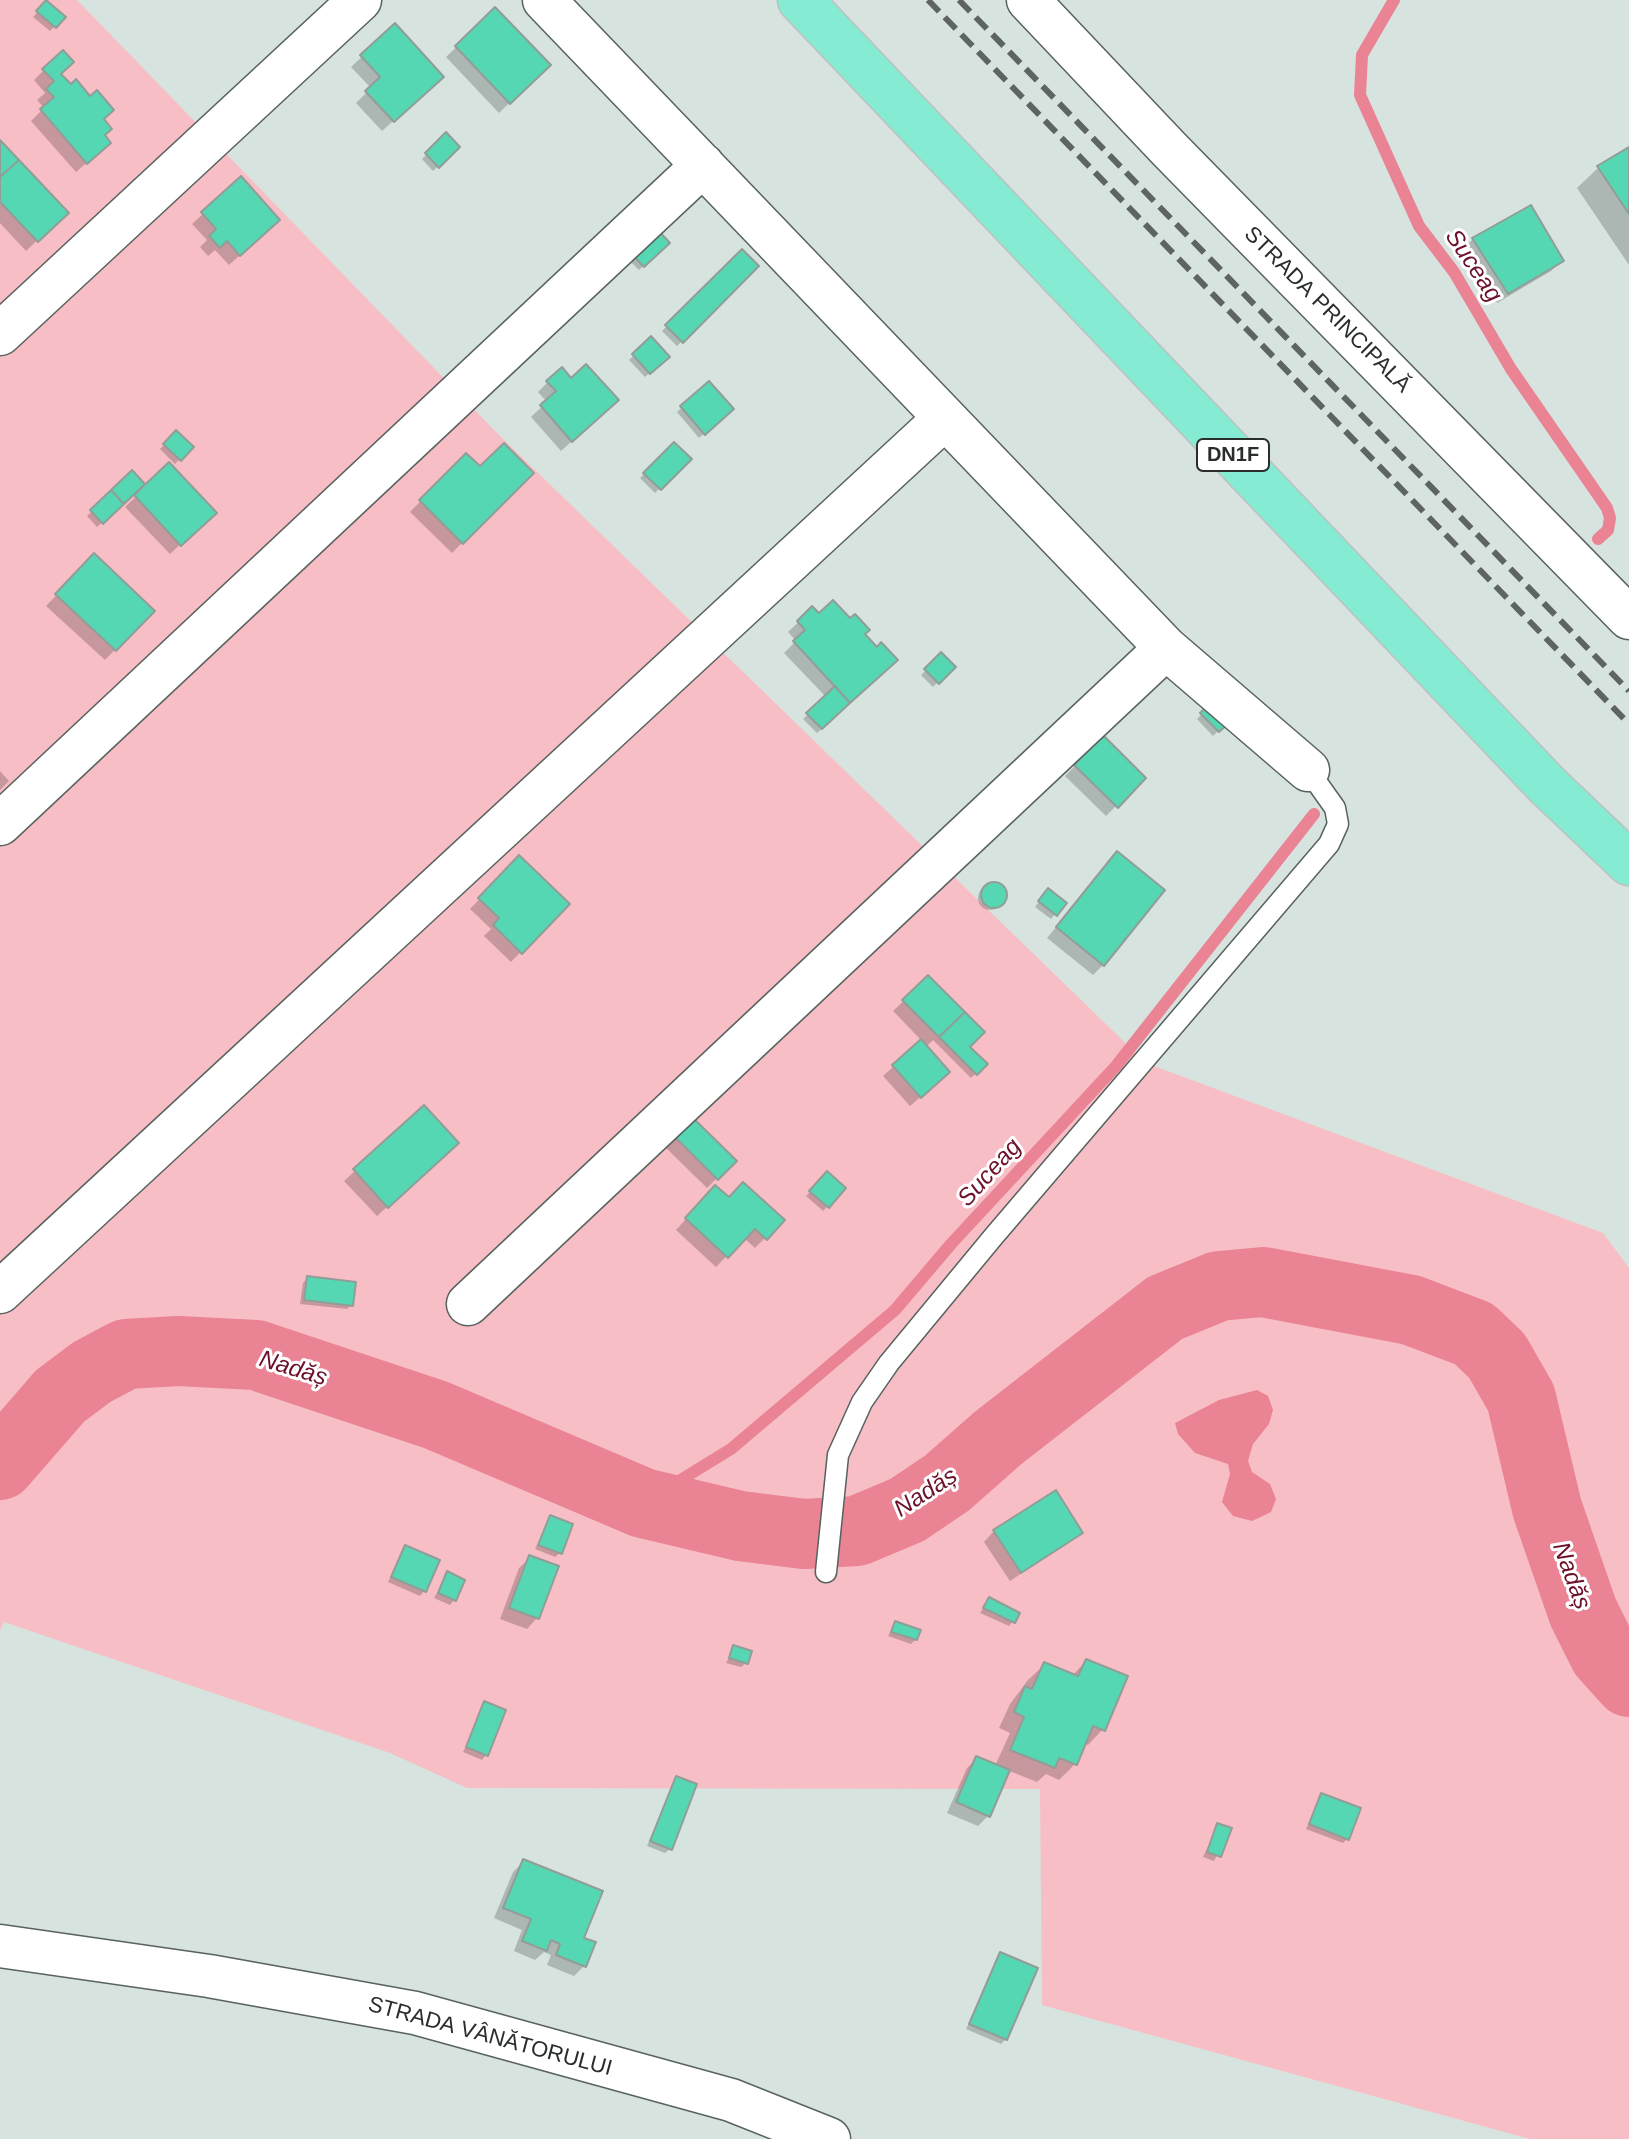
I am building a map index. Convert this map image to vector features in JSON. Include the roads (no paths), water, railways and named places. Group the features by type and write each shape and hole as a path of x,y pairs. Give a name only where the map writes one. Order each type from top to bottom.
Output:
{"main road":[{"name":"DN1F","path":"800,0 1536,774 1619,854"}],"street":[{"path":"0,334 360,0"},
{"path":"544,0 1166,648 1308,770"},
{"name":"STRADA PRINCIPALĂ","path":"1028,0 1169,149 1629,618"},
{"path":"0,824 703,165"},
{"path":"0,1292 945,418"},
{"path":"468,1304 1166,648"},
{"name":"STRADA VÂNĂTORULUI","path":"0,1946 209,1976 415,2013 731,2100 829,2139"}],"lane":[{"path":"826,1572 838,1455 862,1402 889,1363 1329,844 1338,824 1335,808 1308,770"}],"waterway":[{"name":"Suceag","path":"1394,0 1362,55 1360,95 1419,226 1454,272 1511,369 1607,508 1610,518 1608,530 1598,539"},
{"name":"Suceag","path":"643,1503 731,1449 895,1310 951,1244 1116,1066 1314,814"},
{"name":"Nadăș","path":"0,1465 60,1396 92,1372 126,1354 178,1351 256,1355 436,1415 643,1503 740,1526 804,1534 857,1531 907,1510 947,1483 998,1438 1165,1308 1219,1286 1263,1282 1411,1310 1474,1334 1497,1356 1521,1398 1547,1508 1583,1612 1604,1654 1629,1682"}],"railway":[{"path":"928,0 1629,724"},
{"path":"959,0 1629,691"}]}
